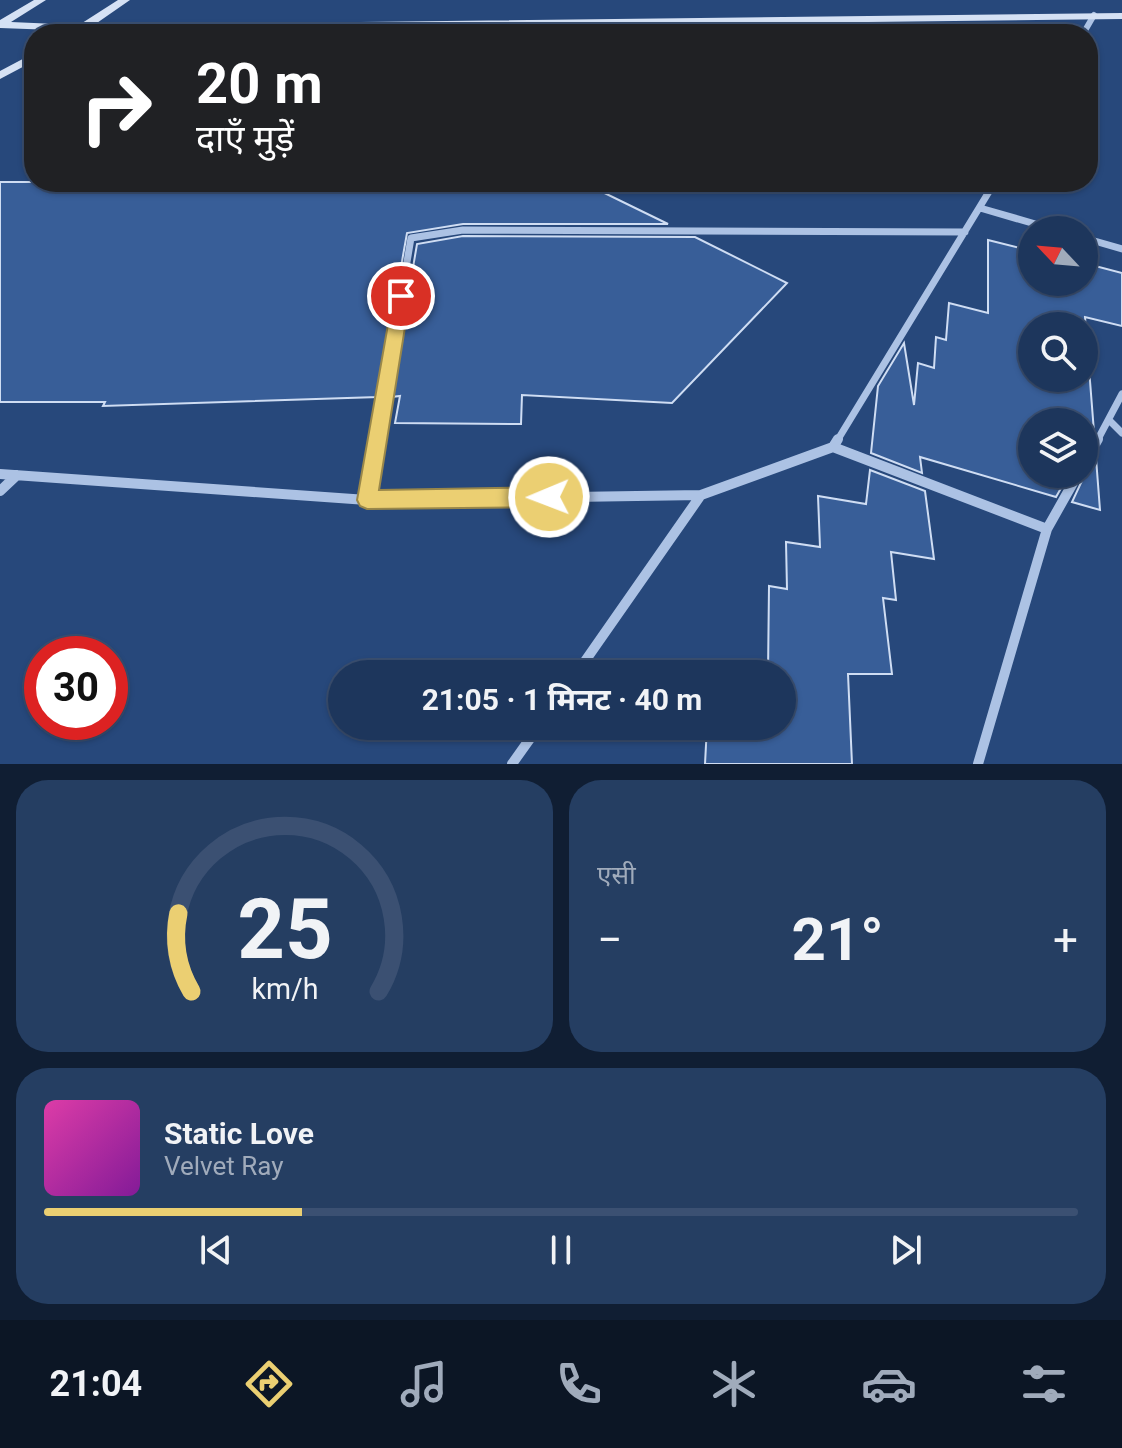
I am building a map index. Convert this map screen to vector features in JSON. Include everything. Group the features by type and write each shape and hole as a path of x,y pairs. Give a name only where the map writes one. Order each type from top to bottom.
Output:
{"main road":[{"path":"0,25 41,0"},
{"path":"87,24 125,0"},
{"path":"521,24 1122,16"},
{"path":"0,25 24,27"},
{"path":"0,76 24,62"}],"street":[{"path":"1089,24 1094,15"},
{"path":"0,474 367,500 701,495 833,447 989,192"},
{"path":"980,208 1018,219"},
{"path":"367,500 411,238 463,230 965,232"},
{"path":"1098,242 1122,249"},
{"path":"1098,439 1122,394"},
{"path":"1109,420 1122,433"},
{"path":"833,447 1047,529"},
{"path":"0,491 17,475"},
{"path":"978,764 1047,529 1070,488"},
{"path":"586,660 701,495"},
{"path":"512,764 529,740"}],"building":[{"path":"0,182 24,182 24,192 602,192 668,224 463,224 407,233 378,397 103,406 105,402 0,402"},
{"path":"463,236 695,237 787,283 672,403 522,395 521,424 395,423 400,396 391,397 417,244"},
{"path":"988,240 1018,248 1018,296 1098,296 1098,267 1122,273 1122,326 1098,320 1098,312 1018,312 1018,392 1091,392 1092,408 1018,408 1018,486 920,457 922,473 871,453 878,386 904,343 914,405 918,363 934,368 936,337 946,340 949,303 988,313"},
{"path":"870,470 925,491 934,559 891,552 896,600 883,598 892,674 848,674 852,764 705,764 706,740 796,740 796,660 768,660 769,586 787,589 786,542 820,547 818,496 866,504"},
{"path":"1098,484 1100,510 1072,502 1079,488 1098,488"},
{"path":"1025,488 1061,488 1056,497"}],"route":[{"path":"401,296 367,500 549,497"}]}
